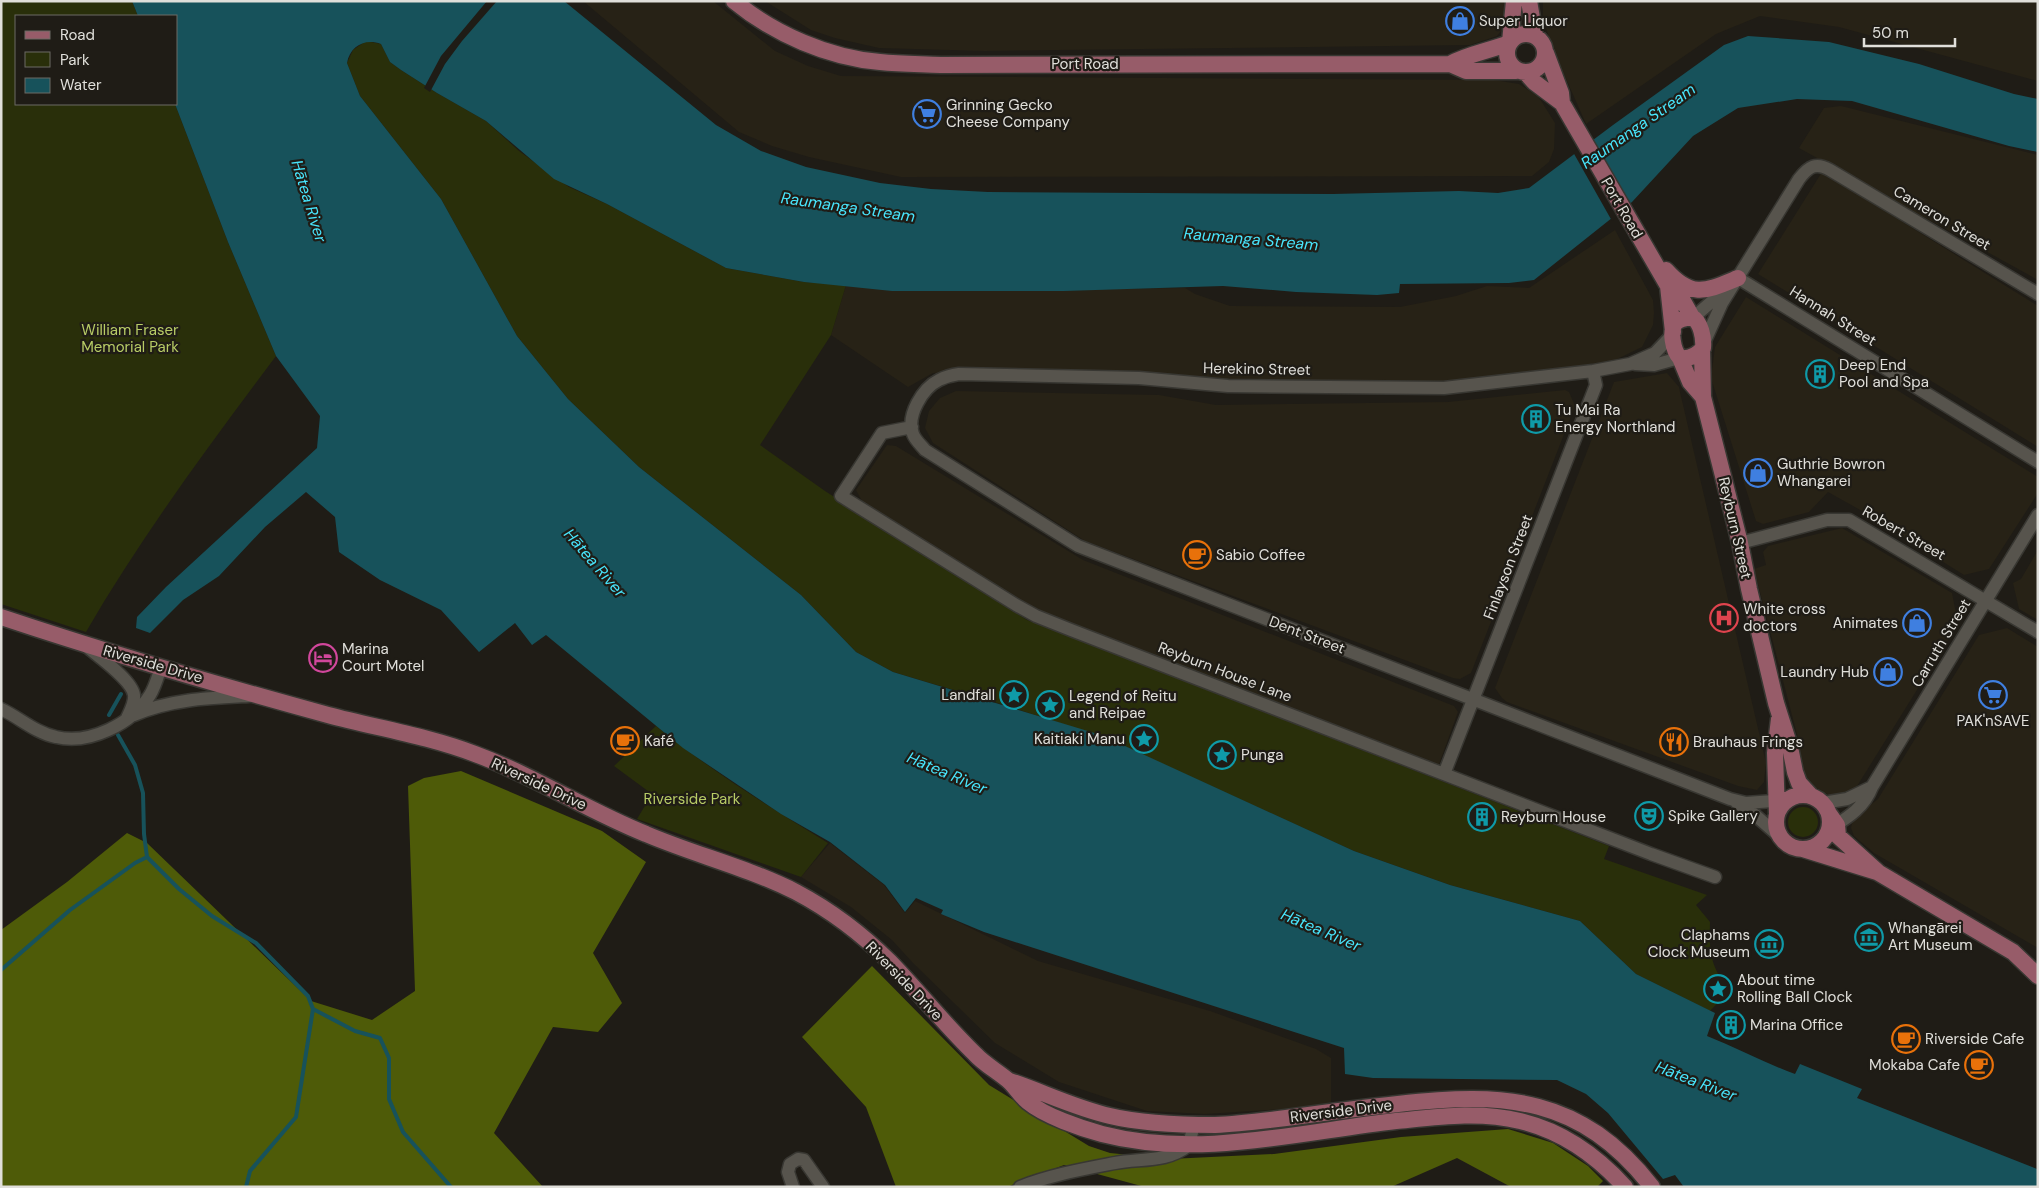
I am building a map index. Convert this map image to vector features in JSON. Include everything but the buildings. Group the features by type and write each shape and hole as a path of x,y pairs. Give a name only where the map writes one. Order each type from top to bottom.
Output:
{"main road":[{"name":"Port Road","path":"734,1 751,16 827,52 878,62 941,65 1450,64 1466,71 1521,72 1562,103 1644,247 1668,286 1684,301 1693,317"},
{"path":"1514,1 1507,57 1521,72 1537,68 1546,53 1542,41 1535,35 1529,1"},
{"path":"1509,43 1522,35 1535,35"},
{"name":"Port Road","path":"1450,64 1465,56 1482,53 1509,43"},
{"name":"Port Road","path":"1546,53 1562,93 1562,103"},
{"path":"1644,247 1669,273 1689,288 1703,290 1738,278"},
{"name":"Port Road","path":"1668,286 1673,333"},
{"path":"1693,317 1702,331 1703,346 1698,354 1692,357 1679,358 1676,353 1673,333 1675,323 1693,317"},
{"name":"Reyburn Street","path":"1703,346 1703,397 1740,543 1779,717 1790,747 1799,783 1826,814"},
{"name":"Reyburn Street","path":"1679,358 1690,382 1703,397"},
{"name":"Riverside Drive","path":"1,617 161,667 478,755 546,784 636,831 771,880 798,893 839,918 888,960 978,1058 1008,1080 1030,1104 1073,1125 1103,1135 1138,1142 1189,1145 1247,1140 1436,1117 1495,1116 1542,1128 1574,1143 1598,1159 1622,1185"},
{"name":"Reyburn Street","path":"1779,717 1774,753 1780,805"},
{"path":"1879,873 1790,846 1780,836 1776,822 1780,805 1799,795 1826,814 1838,836 1879,873 2013,952 2038,976"},
{"path":"1803,849 1812,848 1820,844 1826,814"},
{"path":"2013,952 2038,960"},
{"name":"Riverside Drive","path":"1008,1080 1041,1091 1069,1104 1110,1116 1141,1121 1194,1124 1243,1123 1433,1100 1474,1098 1524,1102 1546,1108 1582,1123 1607,1140 1638,1170 1652,1187"}],"street":[{"name":"Reyburn Street","path":"1703,346 1722,304 1804,172 1818,165 1830,170"},
{"name":"Cameron Street","path":"1830,170 2038,294"},
{"name":"Reyburn Street","path":"1693,317 1716,300 1738,278"},
{"name":"Hannah Street","path":"1738,278 2038,462"},
{"name":"Herekino Street","path":"1630,364 1655,353 1673,333"},
{"name":"Herekino Street","path":"912,427 916,408 928,388 938,380 948,376 970,373 1138,378 1228,386 1444,388 1593,371 1630,364 1654,364 1679,358"},
{"name":"Finlayson Street","path":"1444,774 1596,385 1593,371"},
{"name":"Dent Street","path":"912,427 914,436 925,450 1078,546 1730,799 1746,803 1780,805"},
{"name":"Reyburn House Lane","path":"912,427 882,433 841,496 1036,616 1642,851 1715,877"},
{"name":"Carruth Street","path":"1826,814 1862,805 1867,799 1872,787 2038,515"},
{"name":"Robert Street","path":"1740,543 1827,520 1849,520 2038,632"},
{"path":"86,645 130,685 134,694 134,700 127,718"},
{"path":"1,709 42,732 57,737 74,739 101,733 138,710 150,696 161,667"},
{"path":"127,718 167,704 194,699 259,695"},
{"path":"1826,814 1848,799 1872,787"},
{"name":"Dent Street","path":"1730,799 1755,815 1780,836"},
{"path":"1020,1187 1116,1162 1165,1158 1189,1145 1194,1124"},
{"path":"793,1187 788,1172 790,1164 798,1159 804,1160 808,1164 823,1187"},
{"path":"1622,1185 1638,1170"}],"shaded area":[{"path":"583,1 713,1 775,51 808,66 841,76 1494,80 1519,84 1538,96 1555,123 1554,149 1549,162 1532,176 901,177 809,157 772,146 739,132"},
{"path":"765,1 1506,1 1505,26 1497,36 1470,45 985,51 879,48 835,38 811,30"},
{"path":"1543,1 2038,1 2038,81 1839,27 1760,16 1716,34 1586,124 1552,47 1543,18"},
{"path":"1841,106 2038,155 2038,280 1799,148 1824,108"},
{"path":"1822,172 2038,306 2038,447 1758,274"},
{"path":"1615,230 1653,300 1653,325 1642,347 1613,361 1518,376 1400,385 980,371 933,373 908,387 831,335 846,285 907,291 1185,288 1195,294 1230,306 1400,307 1456,296 1487,286 1529,288"},
{"path":"1746,297 2038,477 2038,493 1989,569 1964,575 1828,492 1809,512 1763,524 1756,521 1711,378 1715,347"},
{"path":"1667,373 1679,387 1766,763 1764,782 1757,790 1738,786 1507,702 1495,688 1614,382"},
{"path":"1565,390 1569,392 1575,406 1471,673 1460,679 1085,541 933,443 925,428 929,411 940,398 956,391 1159,395 1216,405 1448,402"},
{"path":"887,445 896,446 1083,560 1454,706 1458,712 1438,767 1056,623 864,505 856,490"},
{"path":"1842,528 1952,593 1958,624 1854,791 1843,796 1831,796 1812,786 1801,770 1798,756 1800,746 1754,569 1766,565 1763,552 1768,546"},
{"path":"2038,550 2038,620 2019,609 2013,583 2021,579"},
{"path":"2007,628 2038,647 2038,948 1874,853 1854,836 1851,828 1853,819 1878,799 1979,635"},
{"path":"830,843 884,885 905,913 915,901 1038,961 1210,1011 1316,1049 1331,1058 1331,1106 1205,1114 1147,1111 1059,1082 995,1043 892,940 851,907 801,877"}],"green space":[{"name":"William Fraser Memorial Park","path":"1,1 132,1 138,15 15,15 15,105 175,105 228,242 276,356 201,457 153,526 86,632 1,604"},
{"path":"366,41 381,44 390,62 437,93 486,121 519,151 569,187 607,204 726,268 804,282 846,285 831,335 760,445 825,491 1027,620 1609,846 1604,859 1707,895 1696,905 1710,922 1712,959 1728,992 1710,1011 1636,974 1580,921 1450,885 1354,851 1106,738 893,672 856,652 801,595 639,467 568,399 517,336 441,199 360,96 347,63 353,50"},
{"name":"Riverside Park","path":"656,726 719,773 828,843 801,877 637,819 652,794 614,766"},
{"path":"461,771 602,831 646,862 593,953 622,1003 598,1032 553,1027 494,1133 543,1187 1,1187 1,930 67,882 127,833 147,843 311,1001 372,1020 415,991 408,786 424,778"},
{"path":"1803,807 1814,811 1818,822 1814,833 1803,837 1792,833 1788,822 1792,811"},
{"path":"872,966 989,1085 1089,1146 1110,1153 1170,1159 1274,1154 1401,1137 1508,1129 1553,1143 1588,1166 1603,1181 1597,1187 1511,1187 1457,1158 1391,1187 1145,1187 1064,1165 1007,1187 896,1187 866,1107 802,1037"}],"water":[{"path":"132,1 564,1 716,125 761,151 806,167 880,183 931,189 988,192 1333,194 1459,191 1498,193 1529,188 1724,45 1748,36 1829,42 1919,64 2014,94 2038,99 2038,152 2009,146 1852,101 1797,99 1738,108 1693,136 1632,202 1534,280 1509,283 1400,284 1399,293 1377,295 1296,292 1223,286 1064,291 892,291 804,282 726,268 607,204 554,179 486,121 437,93 390,62 381,44 369,42 359,45 351,52 347,63 360,96 441,199 517,336 568,399 639,467 801,595 856,652 893,672 1101,735 1354,851 1450,885 1580,921 1636,974 1715,1013 1707,1036 1795,1074 1800,1064 1862,1089 1857,1098 2038,1168 2038,1187 1684,1187 1675,1175 1663,1179 1608,1113 1586,1094 1557,1080 1373,1078 1345,1074 1344,1048 984,932 941,914 943,910 916,898 905,912 885,885 830,842 781,814 683,748 546,635 532,645 515,623 479,652 441,610 380,580 339,552 335,517 306,492 265,527 219,576 183,600 150,633 136,628 137,617 166,587 317,448 320,416 276,356 228,242 175,105 178,105 178,15 138,15"}],"pier":[{"path":"487,1 497,1 462,41 445,64 430,92 424,88 441,56"},
{"path":"1591,138 1631,206 1612,221 1573,152"}],"waterway":[{"path":"109,715 121,694"},
{"path":"118,735 135,765 143,793 144,834 147,857 179,889 212,916 256,943 308,996 313,1009 296,1117 250,1171 246,1187"},
{"path":"1,970 70,910 135,863 147,857"},
{"path":"313,1009 355,1031 380,1038 389,1058 389,1099 403,1132 451,1187"}],"place":[{"name":"Super Liquor","path":"1460,21"},
{"name":"Grinning Gecko Cheese Company","path":"927,114"},
{"name":"Deep End Pool and Spa","path":"1820,374"},
{"name":"Tu Mai Ra Energy Northland","path":"1536,419"},
{"name":"Guthrie Bowron Whangarei","path":"1758,473"},
{"name":"Sabio Coffee","path":"1197,555"},
{"name":"White cross doctors","path":"1724,618"},
{"name":"Animates","path":"1917,623"},
{"name":"Marina Court Motel","path":"323,658"},
{"name":"Laundry Hub","path":"1888,672"},
{"name":"Landfall","path":"1014,695"},
{"name":"PAK'nSAVE","path":"1993,695"},
{"name":"Legend of Reitu and Reipae","path":"1050,705"},
{"name":"Kaitiaki Manu","path":"1144,739"},
{"name":"Kafé","path":"625,741"},
{"name":"Brauhaus Frings","path":"1674,742"},
{"name":"Punga","path":"1222,755"},
{"name":"Spike Gallery","path":"1649,816"},
{"name":"Reyburn House","path":"1482,817"},
{"name":"Whangārei Art Museum","path":"1869,937"},
{"name":"Claphams Clock Museum","path":"1769,944"},
{"name":"About time Rolling Ball Clock","path":"1718,989"},
{"name":"Marina Office","path":"1731,1025"},
{"name":"Riverside Cafe","path":"1906,1039"},
{"name":"Mokaba Cafe","path":"1979,1065"}],"water label":[{"name":"Raumanga Stream","path":"1638,126"},
{"name":"Hātea River","path":"309,201"},
{"name":"Raumanga Stream","path":"848,207"},
{"name":"Raumanga Stream","path":"1251,239"},
{"name":"Hātea River","path":"595,563"},
{"name":"Hātea River","path":"947,773"},
{"name":"Hātea River","path":"1321,930"},
{"name":"Hātea River","path":"1696,1081"}]}
